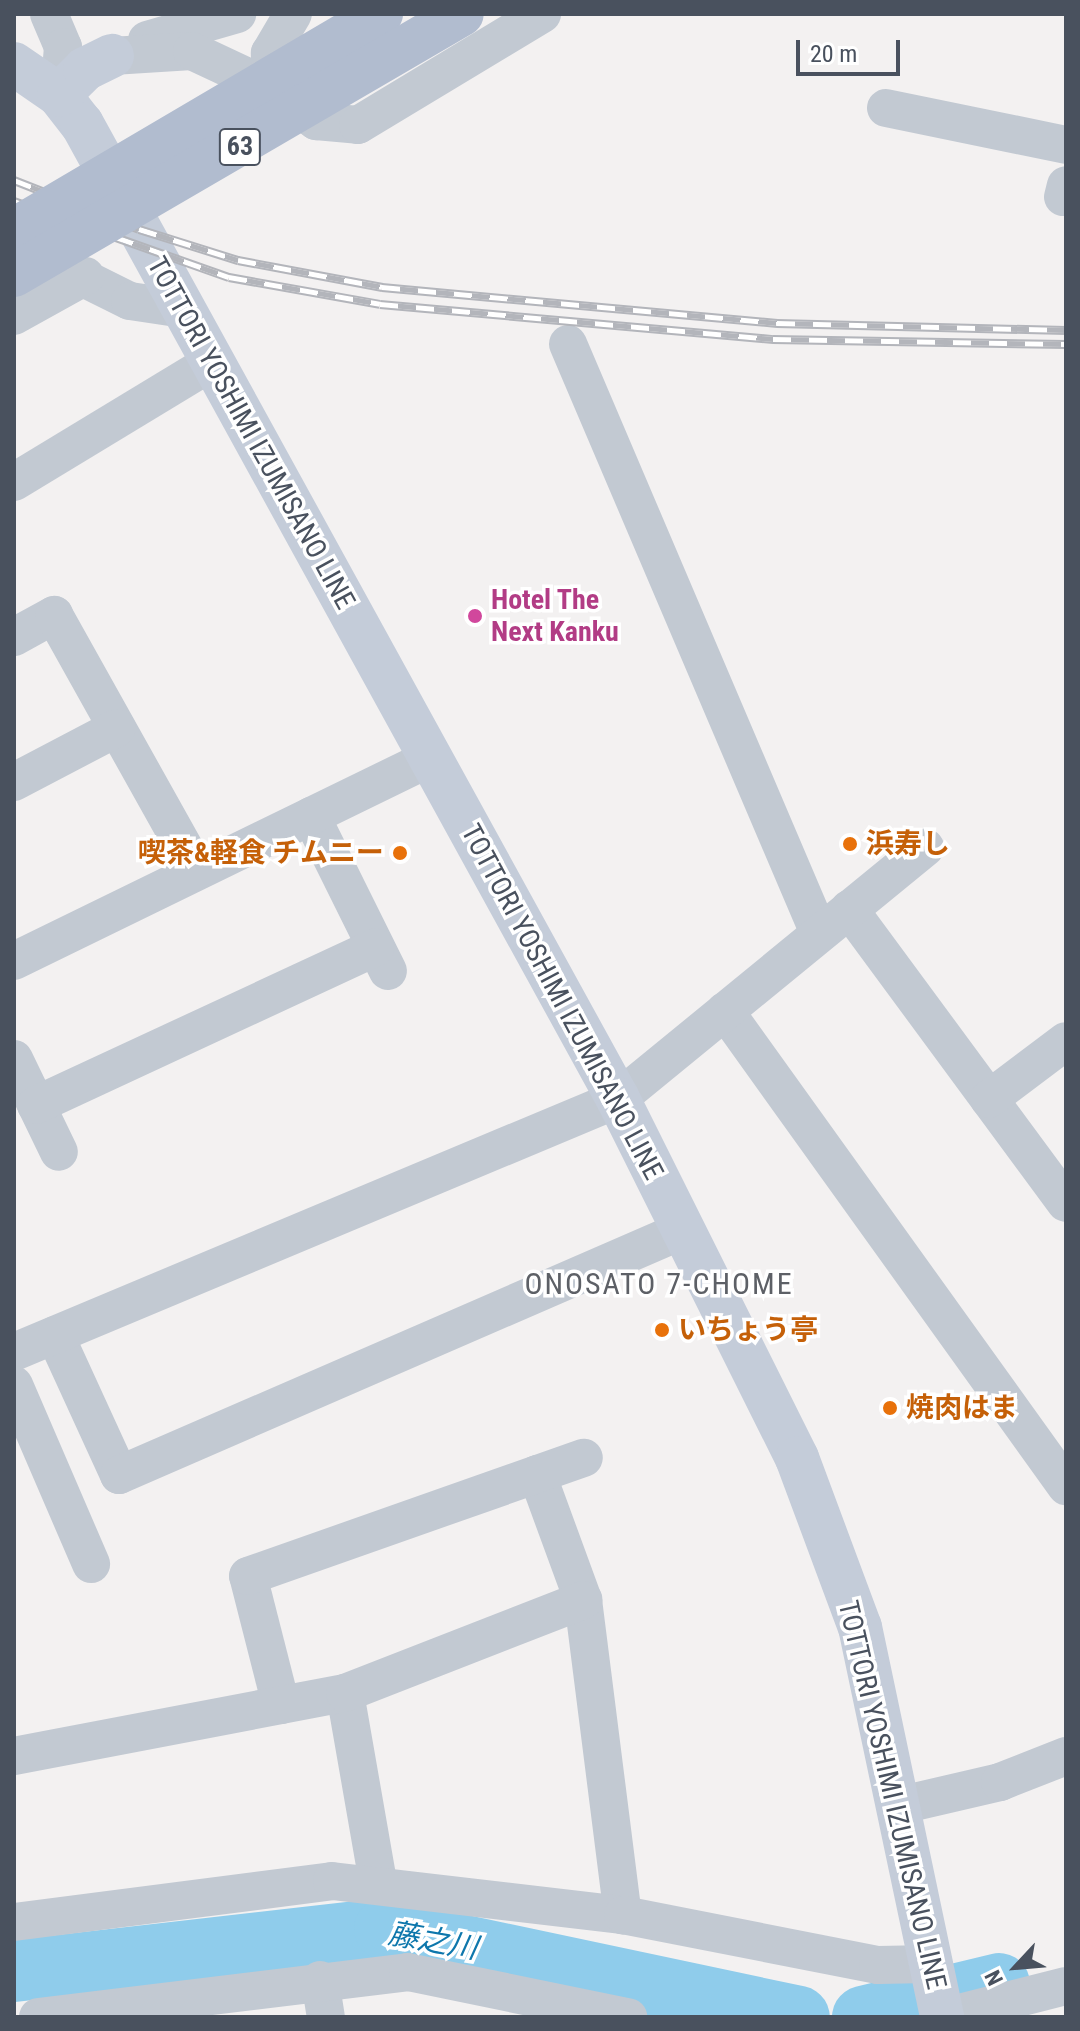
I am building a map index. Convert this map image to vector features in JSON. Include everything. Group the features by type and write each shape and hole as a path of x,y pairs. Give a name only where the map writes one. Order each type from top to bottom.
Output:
{"main road":[{"name":"63","path":"14,230 381,14"},
{"name":"63","path":"14,275 462,14"},
{"path":"59,95 85,69 112,56"},
{"name":"TOTTORI YOSHIMI IZUMISANO LINE","path":"14,64 59,95 82,124 618,1099 797,1458 855,1613 938,1999"}],"street":[{"path":"49,14 63,47 59,95"},
{"path":"112,56 146,40 237,14"},
{"path":"271,88 270,53 293,14"},
{"path":"112,56 192,51 271,88 316,121 358,125 533,17"},
{"path":"886,108 1066,145"},
{"path":"14,244 86,276 130,301 183,309"},
{"path":"14,316 86,276"},
{"path":"568,344 819,933"},
{"path":"14,482 212,362"},
{"path":"14,637 54,615 197,871"},
{"path":"14,782 117,728"},
{"path":"14,961 430,758"},
{"path":"36,1105 382,960 311,816"},
{"path":"14,1352 618,1099 925,848"},
{"path":"849,909 1066,1203"},
{"path":"725,1011 1066,1486"},
{"path":"989,1099 1066,1041"},
{"path":"14,1059 59,1152"},
{"path":"55,1335 119,1475 683,1230"},
{"path":"14,1385 91,1564"},
{"path":"281,1705 248,1576 584,1458"},
{"path":"537,1474 583,1600 623,1915"},
{"path":"14,1756 345,1693 583,1600"},
{"path":"345,1693 378,1883"},
{"path":"897,1806 1000,1782 1066,1756"},
{"path":"14,1922 332,1881 378,1883 623,1915 878,1965 938,1999 1066,1986"},
{"path":"38,2017 183,2006 320,1980 408,1972 628,2017"},
{"path":"320,1980 326,2017"}],"waterway":[{"name":"藤之川","path":"14,1971 385,1929 799,2017"},
{"name":"藤之川","path":"863,2017 999,1984"}],"railway":[{"path":"14,180 139,229 238,260 382,287 777,323 1066,330"},
{"path":"14,201 229,277 380,304 773,339 1066,344"}],"place":[{"name":"Hotel The Next Kanku","path":"475,616"},
{"name":"浜寿し","path":"850,844"},
{"name":"喫茶&軽食 チムニー","path":"400,853"},
{"name":"いちょう亭","path":"662,1330"},
{"name":"焼肉はま","path":"890,1408"}],"district":[{"name":"ONOSATO 7-CHOME","path":"659,1284"}]}
